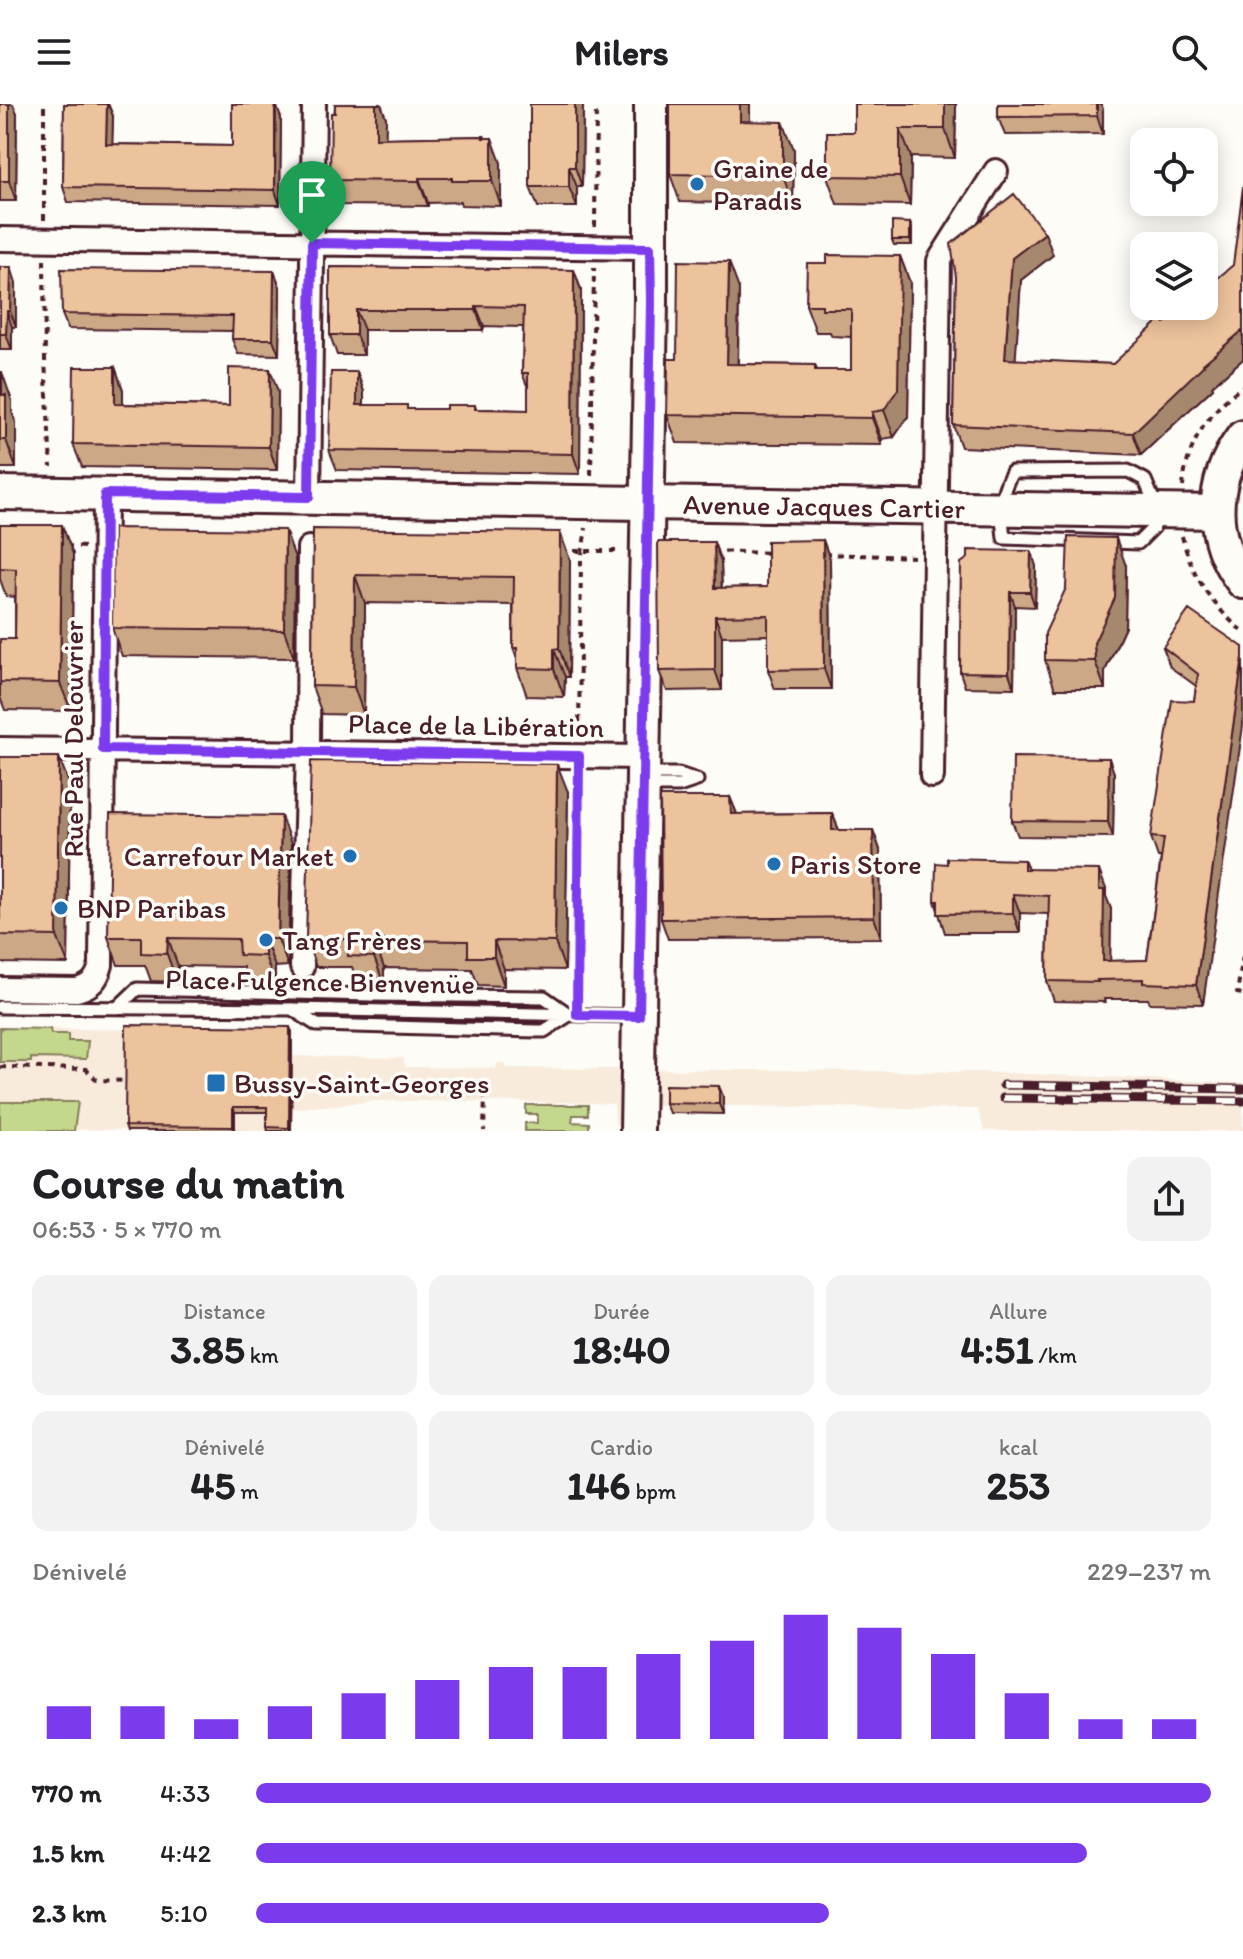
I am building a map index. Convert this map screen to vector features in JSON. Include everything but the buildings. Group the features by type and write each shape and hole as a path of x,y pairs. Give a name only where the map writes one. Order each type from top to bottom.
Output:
{"street":[{"path":"309,497 314,104"},
{"path":"637,1131 651,301 651,104"},
{"path":"932,776 939,261 996,171"},
{"path":"0,239 650,248"},
{"path":"1243,437 1231,453 1220,483 1217,512 1221,544 1243,582"},
{"name":"Avenue Jacques Cartier","path":"0,493 1217,512"},
{"name":"Rue Paul Delouvrier","path":"0,989 77,990 94,982 101,965 105,494"},
{"path":"302,967 308,752 309,548"},
{"name":"Place de la Libération","path":"0,749 579,756 643,772"}],"lane":[{"path":"117,1008 137,989 544,997 573,1015 639,1016"},
{"name":"Place Fulgence Bienvenüe","path":"0,1007 292,1009 317,1025 536,1031 551,1028 563,1018 573,1015"}],"path":[{"path":"44,104 45,360 53,494"},
{"path":"573,1015 582,551 591,501 596,104"},
{"path":"582,551 623,551"},
{"path":"701,551 778,553"},
{"path":"824,554 934,558"},
{"path":"1243,956 1237,993 1243,994"},
{"path":"0,1067 86,1069 97,1080 127,1081"},
{"path":"291,1083 485,1095 484,1131"}],"shaded area":[{"path":"0,1028 292,1032 292,1056 403,1058 405,1067 496,1068 497,1063 505,1063 506,1068 982,1072 1243,1083 1243,1131 984,1131 978,1109 650,1105 624,1125 615,1124 614,1104 556,1102 555,1111 546,1110 546,1102 405,1101 292,1109 291,1131 0,1129"}],"green space":[{"path":"0,1028 50,1029 51,1034 68,1034 68,1041 88,1041 86,1059 31,1058 31,1062 0,1062"},
{"path":"0,1102 78,1102 74,1131 0,1131"},
{"path":"526,1105 588,1105 588,1115 573,1115 572,1122 589,1123 589,1131 525,1131 525,1123 537,1123 537,1114 526,1114"}],"railway":[{"path":"1003,1085 1243,1089"},
{"path":"1003,1098 1243,1101"}],"place":[{"name":"Graine de Paradis","path":"697,184"},
{"name":"Carrefour Market","path":"350,856"},
{"name":"Paris Store","path":"774,864"},
{"name":"BNP Paribas","path":"61,908"},
{"name":"Tang Frères","path":"266,940"},
{"name":"Bussy-Saint-Georges","path":"216,1083"}],"route":[{"path":"312,243 650,248 639,1016 577,1015 579,756 103,749 105,494 309,497 312,243"}]}
